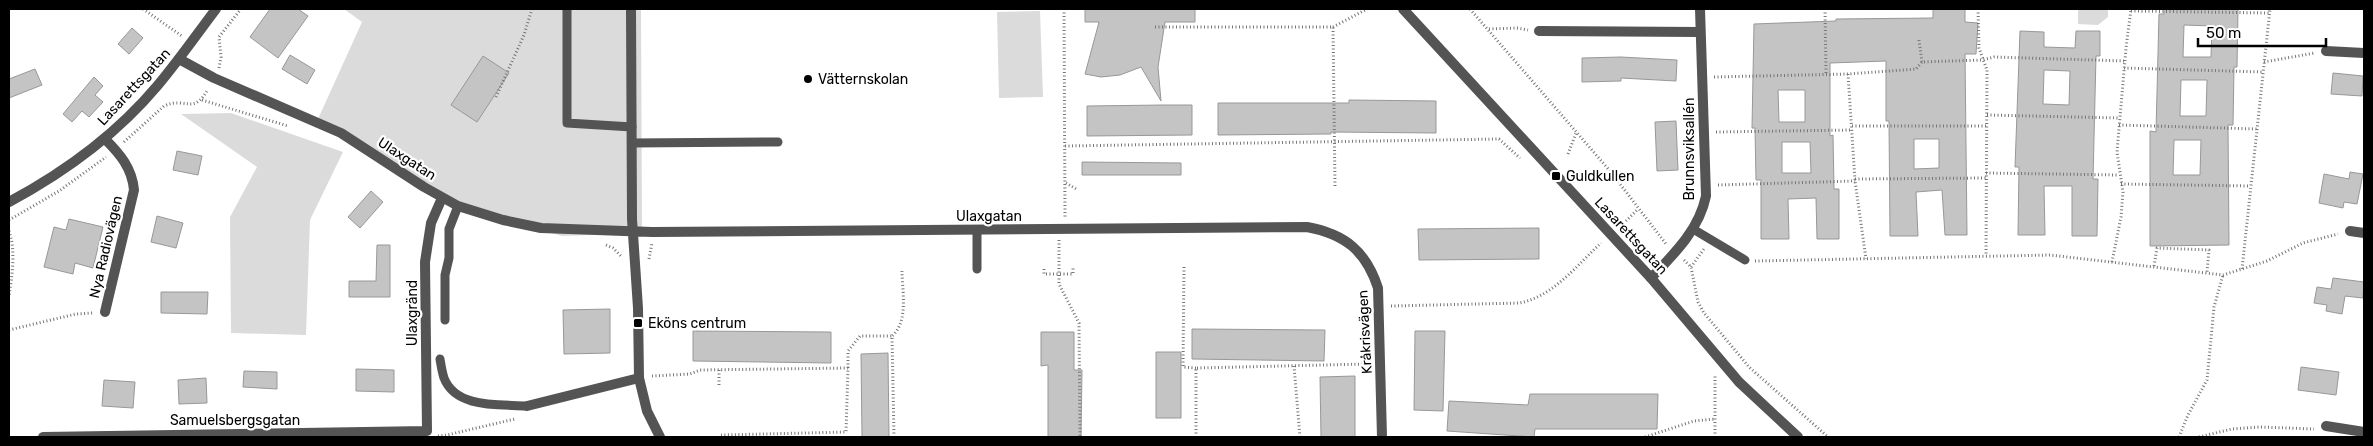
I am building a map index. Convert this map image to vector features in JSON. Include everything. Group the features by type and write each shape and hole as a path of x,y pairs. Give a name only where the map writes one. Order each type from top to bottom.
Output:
{"street":[{"name":"Lasarettsgatan","path":"9,202 60,172 105,139 138,108 179,59 216,9"},
{"path":"631,9 632,219 634,231 638,378 647,411 660,437"},
{"name":"Lasarettsgatan","path":"1403,9 1651,278 1715,354 1764,407 1798,437"},
{"name":"Brunnsviksallén","path":"1651,278 1675,253 1693,229 1703,208 1706,185 1700,9"},
{"path":"1538,32 1700,32"},
{"path":"2326,51 2364,53"},
{"name":"Ulaxgatan","path":"179,59 222,82 341,133 442,198 458,206 503,220 541,228 634,231 1062,230 1307,227 1324,230 1342,238"},
{"name":"Nya Radiovägen","path":"105,139 128,166 133,179 134,190 105,312"},
{"name":"Ulaxgränd","path":"427,431 426,262 431,223 442,198"},
{"path":"2350,231 2364,233"},
{"name":"Kråkrisvägen","path":"1342,238 1357,251 1369,267 1378,288 1380,306 1382,437"},
{"path":"527,406 638,378"},
{"path":"2326,426 2364,432"},
{"name":"Samuelsbergsgatan","path":"44,437 319,435 427,431"}],"lane":[{"path":"567,9 567,123 632,127"},
{"path":"632,143 778,142"},
{"path":"445,320 445,275 449,258 449,229 458,206"},
{"path":"1693,229 1745,260"},
{"path":"977,230 977,269"},
{"path":"440,359 444,378 459,396 470,401 527,406"}],"path":[{"path":"143,9 191,42"},
{"path":"496,97 524,34 532,9"},
{"path":"1064,9 1065,182 1059,284 1079,323 1080,437"},
{"path":"1156,27 1333,27 1368,9"},
{"path":"1470,9 1610,171 1656,234 1691,267 1698,302 1704,313 1749,367 1828,437"},
{"path":"1826,9 1826,74"},
{"path":"1978,9 1979,48 1987,70 1986,256"},
{"path":"2112,262 2121,216 2121,184 2117,152 2124,61 2131,10 2270,11 2242,270"},
{"path":"1333,27 1335,186"},
{"path":"1488,29 1517,28 1538,32"},
{"path":"1919,40 1922,62"},
{"path":"2264,62 2326,51"},
{"path":"1702,77 1848,74 1916,69 1922,62 1994,58 2124,61"},
{"path":"2124,68 2264,72"},
{"path":"1848,74 1855,180 1866,259"},
{"path":"1986,115 2120,118"},
{"path":"2119,125 2257,128"},
{"path":"1704,133 1987,126"},
{"path":"1568,154 1576,133"},
{"path":"1065,146 1499,139 1520,158"},
{"path":"1986,173 2119,176"},
{"path":"1706,185 1987,178"},
{"path":"1065,182 1078,190"},
{"path":"2121,184 2251,186"},
{"path":"1380,306 1520,303 1531,301 1548,292 1638,209"},
{"path":"9,231 12,239 9,296"},
{"path":"1745,260 2050,255 2223,275 2267,261 2303,243 2350,231"},
{"path":"1691,267 1711,241"},
{"path":"2154,266 2157,248 2209,250 2207,272"},
{"path":"1184,267 1183,367 1381,364"},
{"path":"1044,269 1044,274 1073,274 1073,268"},
{"path":"846,437 848,351 860,336 892,336 898,330 902,321 902,270"},
{"path":"2179,437 2188,415 2207,380 2214,307 2223,275"},
{"path":"9,330 76,314 105,312"},
{"path":"892,336 894,437"},
{"path":"1715,354 1715,437"},
{"path":"1294,366 1300,437"},
{"path":"638,378 720,370 848,368"},
{"path":"1196,368 1196,437"},
{"path":"719,385 720,370"},
{"path":"427,431 436,436 447,436 516,419 527,406"},
{"path":"1645,437 1694,421 1715,419"},
{"path":"2199,437 2232,430 2260,427 2310,430 2326,426"},
{"path":"721,435 846,432"}],"shaded area":[{"path":"344,9 641,9 642,233 562,236 438,200 318,119 362,22"},
{"path":"2078,9 2108,9 2108,17 2098,25 2078,24"},
{"path":"1040,11 1043,97 999,98 997,12"},
{"path":"231,113 343,152 310,220 306,335 231,333 230,217 257,167 181,114"}],"building":[{"path":"270,9 298,9 308,16 278,58 250,37"},
{"path":"1085,9 1195,9 1195,22 1165,22 1158,67 1161,101 1141,67 1120,75 1101,77 1085,74 1099,22 1085,22"},
{"path":"1933,9 1965,9 1965,22 1978,23 1976,54 1965,54 1967,235 1945,235 1942,190 1916,192 1918,236 1890,236 1889,121 1886,121 1886,61 1830,63 1830,136 1833,135 1834,189 1839,189 1839,239 1817,239 1816,198 1788,199 1789,239 1761,239 1761,180 1756,180 1755,128 1752,128 1754,24 1836,21 1836,19 1933,18","holes":["1778,90 1805,90 1805,122 1779,122","1914,139 1939,139 1939,168 1914,169","1782,142 1810,142 1811,173 1782,173"]},
{"path":"2164,9 2238,9 2233,125 2228,125 2229,245 2150,246 2150,131 2156,132 2159,14 2164,14","holes":["2184,25 2212,26 2211,57 2183,57","2181,80 2207,80 2206,116 2180,116","2174,140 2201,140 2200,175 2173,175"]},
{"path":"132,28 143,38 129,54 118,44"},
{"path":"2020,31 2044,32 2044,47 2075,48 2076,31 2100,31 2100,56 2096,56 2093,179 2098,179 2097,236 2072,236 2072,186 2044,186 2045,235 2018,235 2019,167 2015,167","holes":["2044,70 2070,71 2069,105 2043,104"]},
{"path":"290,55 315,70 307,84 282,69"},
{"path":"483,56 509,73 477,122 451,105"},
{"path":"1621,57 1677,60 1676,81 1621,78 1621,81 1582,82 1582,58"},
{"path":"35,69 42,85 9,98 9,79"},
{"path":"2333,73 2363,76 2362,96 2331,94"},
{"path":"94,77 103,86 95,95 103,102 89,117 82,111 72,122 63,114"},
{"path":"1349,100 1436,101 1436,133 1331,132 1331,134 1218,135 1218,103 1349,103"},
{"path":"1192,105 1192,135 1087,136 1087,106"},
{"path":"1676,121 1678,170 1657,171 1655,122"},
{"path":"177,151 202,156 198,175 173,170"},
{"path":"1082,162 1181,163 1181,175 1082,175"},
{"path":"2350,172 2363,174 2357,204 2344,202 2343,208 2319,203 2324,174 2349,179"},
{"path":"371,191 383,202 360,228 348,217"},
{"path":"157,216 183,223 176,248 151,242"},
{"path":"69,219 103,227 93,268 75,263 73,274 44,267 54,227 66,230"},
{"path":"1539,228 1539,259 1419,260 1418,229"},
{"path":"377,245 390,245 390,297 349,297 349,281 376,281"},
{"path":"2333,278 2364,282 2363,298 2345,296 2342,314 2326,311 2327,305 2314,303 2317,287 2331,289"},
{"path":"161,292 208,292 207,314 161,313"},
{"path":"610,309 610,353 564,354 563,310"},
{"path":"1192,329 1325,330 1324,361 1192,359"},
{"path":"693,331 831,332 831,363 693,361"},
{"path":"1415,331 1445,331 1443,411 1414,410"},
{"path":"1041,332 1074,332 1074,370 1082,370 1081,437 1048,437 1048,365 1041,366"},
{"path":"1156,352 1181,352 1181,418 1156,418"},
{"path":"888,353 889,437 862,437 861,354"},
{"path":"2301,367 2339,372 2336,395 2298,390"},
{"path":"356,369 394,370 394,392 356,391"},
{"path":"244,371 277,372 277,389 243,387"},
{"path":"1355,376 1355,437 1321,437 1320,377"},
{"path":"206,378 207,403 179,404 178,380"},
{"path":"104,380 135,382 133,408 102,406"},
{"path":"1530,394 1658,394 1657,429 1535,429 1534,437 1447,431 1449,401 1528,405"}],"place":[{"name":"Vätternskolan","path":"808,79"},
{"name":"Guldkullen","path":"1556,176"},
{"name":"Eköns centrum","path":"638,323"}]}
